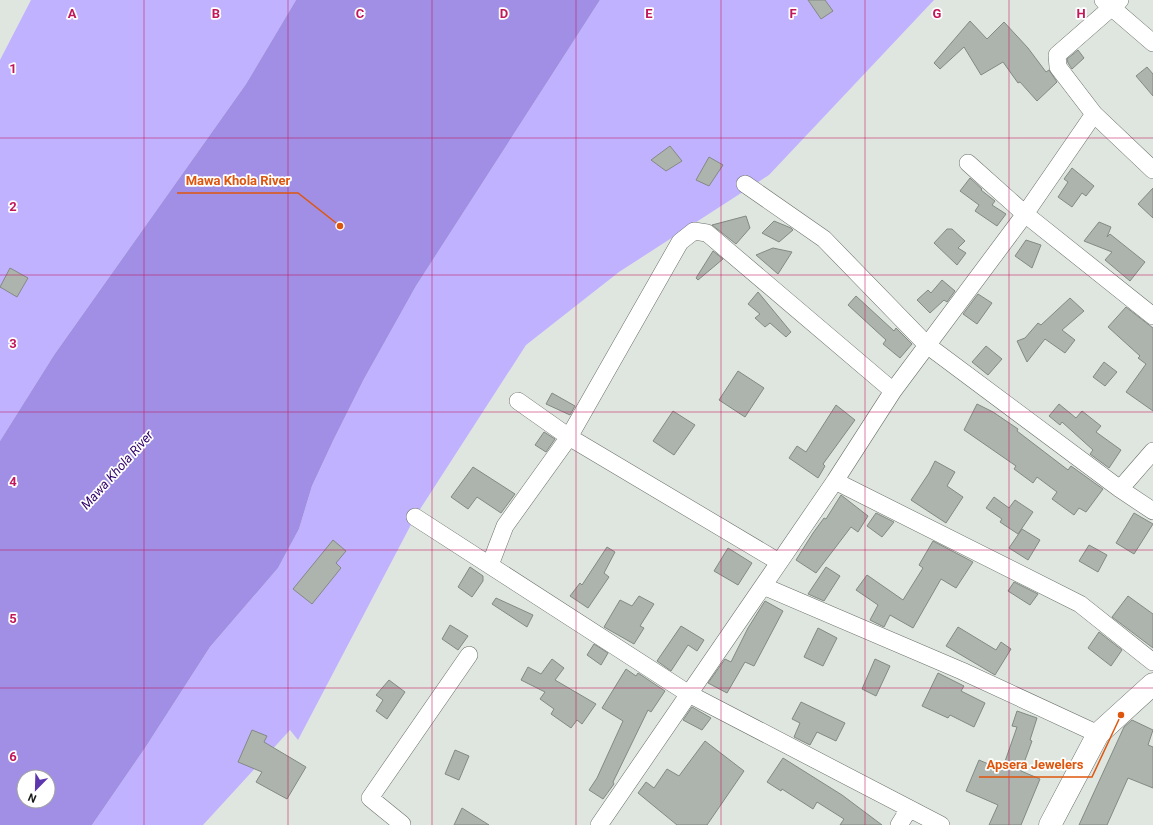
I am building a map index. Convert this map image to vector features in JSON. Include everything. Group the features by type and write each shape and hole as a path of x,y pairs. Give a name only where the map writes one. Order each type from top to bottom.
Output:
{"main road":[{"path":"1050,825 1098,734 1153,684"}],"street":[{"path":"1153,43 1111,3 1057,55 1058,67 1094,114 1153,170"},
{"path":"599,825 835,481 892,391 1025,214 1094,114"},
{"path":"968,163 1025,214 1153,316"},
{"path":"745,184 824,239 927,345 1120,489 1153,510"},
{"path":"490,565 505,526 569,437 680,242 694,231 707,233 892,391"},
{"path":"518,401 569,437 779,562"},
{"path":"1120,489 1153,451"},
{"path":"835,481 1080,604 1153,662"},
{"path":"415,517 689,694 941,825"},
{"path":"763,586 962,671 1098,734"},
{"path":"402,825 370,798 469,655"},
{"path":"899,825 909,809"}],"shaded area":[{"path":"31,0 296,0 246,84 54,355 0,441 0,60"},
{"path":"600,0 934,0 769,175 619,272 526,345 415,517 298,740 290,730 203,825 92,825 145,748 210,647 278,568 299,529 312,486 333,441 364,379 416,286"}],"water":[{"path":"296,0 600,0 416,286 364,379 333,441 312,486 299,529 278,568 210,647 145,748 92,825 0,825 0,441 54,355 246,84"}],"building":[{"path":"808,0 825,0 833,11 821,19"},
{"path":"970,21 987,39 1004,22 1028,48 1046,72 1049,70 1057,82 1037,101 1020,82 1018,83 1003,62 981,75 964,47 940,69 934,63"},
{"path":"1078,50 1084,58 1072,69 1067,59"},
{"path":"1147,67 1153,74 1153,96 1136,76"},
{"path":"670,146 682,161 666,171 651,160"},
{"path":"709,157 723,165 709,186 696,180"},
{"path":"1072,168 1094,186 1086,196 1082,193 1072,207 1058,197 1068,182 1064,179"},
{"path":"970,178 982,189 981,190 995,201 992,205 1006,214 997,226 975,211 979,205 960,191"},
{"path":"1153,188 1153,218 1138,204"},
{"path":"746,216 750,228 736,244 712,225"},
{"path":"774,221 793,230 779,242 762,233"},
{"path":"1099,222 1111,227 1107,237 1110,234 1145,262 1130,281 1105,260 1112,252 1084,241"},
{"path":"947,229 952,229 965,241 958,248 966,253 957,265 934,243"},
{"path":"1026,240 1041,245 1032,268 1015,256"},
{"path":"773,248 792,252 778,274 756,255"},
{"path":"713,251 723,259 698,280 696,278"},
{"path":"10,268 28,278 17,297 0,287"},
{"path":"942,280 955,291 947,302 944,300 930,313 917,300 928,290 931,293"},
{"path":"758,292 791,332 786,337 770,323 765,327 755,318 760,314 748,304"},
{"path":"978,294 992,303 977,324 963,314"},
{"path":"856,296 894,331 896,328 912,344 900,358 883,344 886,340 848,305"},
{"path":"1070,298 1084,311 1062,330 1075,340 1065,353 1045,339 1027,362 1017,341 1025,338 1038,323 1041,325"},
{"path":"1126,307 1153,328 1153,411 1126,392 1146,364 1138,358 1140,356 1108,327"},
{"path":"986,346 1002,359 988,375 972,362"},
{"path":"1104,362 1117,372 1105,386 1093,377"},
{"path":"738,371 764,388 745,417 719,400"},
{"path":"552,393 575,406 570,415 546,404"},
{"path":"977,404 993,412 1018,429 1017,431 1068,470 1071,466 1103,489 1086,512 1079,508 1074,515 1052,499 1057,492 1037,477 1033,483 1014,469 1016,466 964,430"},
{"path":"1059,404 1076,418 1082,411 1101,426 1096,432 1121,450 1109,468 1090,454 1093,450 1062,422 1060,425 1049,416"},
{"path":"836,405 855,420 823,464 825,466 818,478 789,458 797,446 806,452"},
{"path":"673,411 695,425 674,455 653,441"},
{"path":"544,432 555,439 546,452 535,445"},
{"path":"935,461 955,472 947,486 963,497 946,523 911,500"},
{"path":"473,467 515,494 501,513 477,497 468,509 451,497"},
{"path":"841,495 868,516 858,532 851,527 816,573 796,560 813,533 824,518 826,519"},
{"path":"994,497 1009,508 1015,500 1033,512 1018,534 1000,522 1002,519 986,508"},
{"path":"876,513 894,522 882,537 867,526"},
{"path":"1134,513 1153,524 1134,554 1116,543"},
{"path":"1022,529 1040,540 1028,560 1009,548"},
{"path":"333,540 346,551 336,563 341,568 312,604 293,589"},
{"path":"933,541 973,562 956,588 941,579 913,628 890,615 884,627 870,620 878,605 856,590 867,575 903,600 923,568 919,565"},
{"path":"1089,545 1107,555 1098,572 1079,561"},
{"path":"607,547 615,552 604,573 609,577 588,608 570,596 580,583 582,585"},
{"path":"728,548 752,563 738,585 714,571"},
{"path":"470,567 483,576 483,581 472,597 458,587"},
{"path":"826,567 840,576 824,601 808,594"},
{"path":"1014,582 1038,594 1030,605 1008,591"},
{"path":"639,596 654,604 640,626 644,628 634,644 604,627 620,600 632,606"},
{"path":"1128,596 1153,614 1153,648 1112,617"},
{"path":"496,598 533,615 527,627 492,604"},
{"path":"765,601 783,611 754,666 745,662 727,693 708,683 725,659 731,662 748,628"},
{"path":"450,625 468,636 458,650 442,639"},
{"path":"681,626 704,640 697,651 688,645 671,671 657,661"},
{"path":"958,627 996,650 1001,642 1011,649 995,675 946,646"},
{"path":"818,628 837,638 823,666 804,657"},
{"path":"1099,632 1122,650 1111,666 1088,648"},
{"path":"594,644 608,653 601,665 587,655"},
{"path":"552,659 564,668 555,680 596,704 582,724 577,720 571,728 551,714 554,709 540,699 545,692 521,680 528,667 541,674"},
{"path":"875,659 890,666 876,696 862,689"},
{"path":"626,669 636,676 638,673 665,691 651,712 648,710 613,782 614,784 603,799 589,790 597,778 623,721 602,708"},
{"path":"938,673 964,686 961,691 985,703 974,727 950,715 948,718 922,706"},
{"path":"389,680 405,692 387,719 376,711 383,700 376,695"},
{"path":"801,702 845,723 836,741 817,732 810,745 794,737 800,723 792,719"},
{"path":"692,707 711,718 702,730 683,720"},
{"path":"1017,711 1037,718 1030,740 1032,741 1021,771 1040,779 1021,825 989,825 998,805 966,791 979,760 1002,770 1017,727 1012,726"},
{"path":"1132,720 1153,730 1148,745 1153,747 1153,788 1128,778 1107,825 1079,825 1124,727"},
{"path":"252,730 267,736 264,742 306,767 287,799 256,782 262,772 238,762"},
{"path":"705,741 744,771 707,825 677,825 638,793 646,782 654,788 667,769 679,776"},
{"path":"455,750 469,756 459,780 445,774"},
{"path":"783,758 842,795 882,825 840,825 844,819 817,802 813,809 782,789 781,791 767,782"},
{"path":"462,808 489,825 454,825"}],"place":[{"name":"Mawa Khola River","path":"340,226"},
{"name":"Apsera Jewelers","path":"1121,715"}]}
